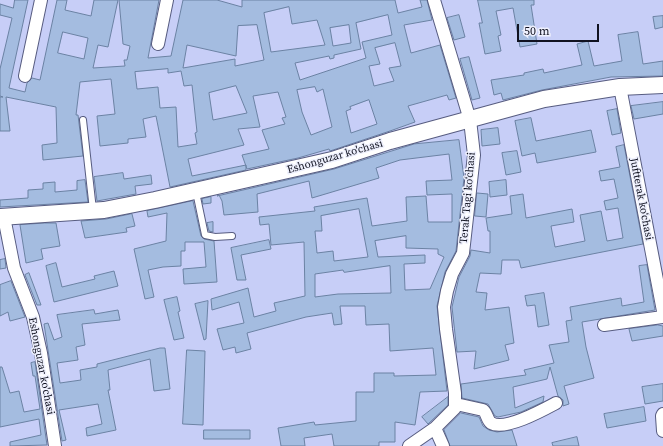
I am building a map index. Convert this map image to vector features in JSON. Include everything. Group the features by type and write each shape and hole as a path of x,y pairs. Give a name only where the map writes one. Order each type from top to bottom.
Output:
{"street":[{"path":"25,76 41,0"},
{"path":"158,44 167,0"},
{"name":"Terak Tagi koʻchasi","path":"434,0 470,120 474,155 466,239 463,253 452,274 444,307 456,404"},
{"name":"Eshonguzar ko'chasi","path":"55,446 41,353 34,324 14,268 2,217 93,210 196,192 332,160 390,141 544,99 620,87 663,85"},
{"name":"Juftterak koʻchasi","path":"620,87 663,311"},
{"path":"604,325 663,317"},
{"path":"409,446 435,428 452,412 456,404 483,410 490,422 496,424 520,420 538,413 556,403"},
{"path":"663,414 663,431"},
{"path":"435,428 443,446"}],"lane":[{"path":"83,120 93,210"},
{"path":"196,192 204,235 215,237 232,236"}],"building":[{"path":"15,0 28,0 9,88 25,92 27,83 32,78 40,80 57,0 67,0 65,10 91,16 94,0 118,0 108,47 98,45 93,68 125,66 124,60 127,60 130,46 123,44 119,0 159,0 148,58 171,56 183,0 217,0 242,7 242,0 395,0 398,13 422,7 420,0 427,0 432,20 404,25 411,53 440,45 456,98 449,100 447,95 408,106 415,122 330,151 329,149 298,158 247,169 246,166 246,170 170,187 156,116 143,119 146,137 128,139 128,143 100,146 97,116 115,114 111,79 80,82 76,115 78,115 83,156 43,160 42,145 57,143 56,107 6,97 10,131 0,131 0,97 3,97 0,96 0,69 12,18 0,15 0,4 13,8","holes":["289,7 292,24 317,20 325,45 271,52 264,13","388,15 392,35 362,42 366,58 300,80 295,63 329,56 330,59 334,58 334,55 361,49 356,23","257,25 264,60 235,66 235,59 183,68 187,45 236,56 238,26","349,25 351,43 333,46 330,28","63,32 88,38 84,59 58,53","395,43 401,66 389,68 394,81 374,86 369,66 380,64 375,48","168,69 168,73 181,71 184,86 192,85 197,144 178,147 176,107 160,108 158,87 137,89 135,72","236,86 247,113 213,120 209,93","315,87 317,92 323,89 332,127 311,135 302,112 297,90","278,92 286,117 282,118 285,124 262,130 269,149 242,155 246,165 192,176 188,159 244,145 238,129 260,127 253,96","369,100 377,124 351,133 346,111 351,109 350,107"]},
{"path":"478,0 534,0 534,5 531,5 537,44 520,47 513,8 496,11 501,35 498,36 501,51 485,54 479,23 482,23"},
{"path":"459,15 465,37 454,40 447,18"},
{"path":"663,16 663,27 655,29 653,17"},
{"path":"638,32 643,64 663,61 663,76 611,77 542,90 503,100 501,93 494,95 491,80 524,75 524,73 543,69 544,73 582,65 577,44 588,41 594,66 622,61 618,35"},
{"path":"469,57 480,98 472,100 460,59"},
{"path":"663,102 663,114 634,119 631,106"},
{"path":"617,109 621,133 612,135 607,111"},
{"path":"531,118 536,141 591,130 596,152 537,163 535,153 522,156 515,121"},
{"path":"498,128 500,144 482,146 481,130"},
{"path":"459,140 464,178 456,251 445,272 437,306 447,391 420,392 415,425 395,422 395,442 379,442 379,446 334,446 332,434 304,438 305,446 281,446 278,428 314,422 315,425 356,421 356,392 374,392 374,373 394,373 394,376 436,375 433,348 390,351 389,324 366,325 365,306 340,306 342,324 334,325 332,313 306,317 247,333 251,349 236,353 235,347 223,350 217,329 244,323 239,302 212,310 211,299 248,288 254,317 276,311 274,303 305,296 304,242 271,245 269,224 260,225 259,217 315,211 314,207 367,198 372,226 407,221 406,197 426,196 428,222 452,222 452,194 427,195 426,181 452,180 449,154 400,160 376,168 379,178 312,198 309,181 257,194 258,212 224,215 222,201 219,195 334,169 414,144","holes":["359,209 368,257 334,261 333,251 317,253 315,231 322,231 321,216","406,236 406,248 438,249 438,254 444,257 430,289 405,290 404,264 425,263 425,255 378,257 375,241","390,266 391,293 338,294 315,297 315,274 343,270 344,272"]},
{"path":"624,145 643,244 521,268 519,260 502,260 501,274 480,273 476,292 487,293 485,310 509,307 514,343 505,345 509,360 474,369 476,351 457,352 452,307 459,277 470,256 471,250 490,253 490,231 488,231 486,218 512,214 510,196 523,194 526,218 572,209 574,222 551,226 555,247 585,241 580,215 601,211 607,241 623,238 618,208 606,210 604,201 618,198 614,179 601,181 599,171 620,167 616,147"},
{"path":"517,151 521,172 506,175 502,153"},
{"path":"123,173 124,179 151,175 152,184 135,186 136,194 97,201 94,177"},
{"path":"85,180 88,202 0,207 0,200 28,198 28,190 43,189 43,183 55,182 55,192 77,190 77,181"},
{"path":"506,180 507,195 490,197 489,182"},
{"path":"477,193 488,194 486,217 475,216"},
{"path":"211,197 211,203 203,204 202,199"},
{"path":"193,201 201,236 204,239 214,241 217,282 184,284 183,269 206,267 204,242 185,242 185,251 181,251 181,266 148,270 154,297 145,299 134,249 166,241 167,213 148,217 147,211"},
{"path":"132,214 135,226 126,228 127,232 85,238 81,221 106,219"},
{"path":"213,222 213,232 209,231 207,223"},
{"path":"56,223 60,246 41,249 43,259 26,263 20,225"},
{"path":"269,240 271,249 241,255 246,280 237,280 231,248"},
{"path":"5,259 6,268 0,269 0,260"},
{"path":"56,263 62,287 95,279 94,276 114,271 118,286 54,302 46,266"},
{"path":"647,265 655,310 582,322 586,347 594,378 564,386 569,404 563,406 563,400 558,396 550,367 547,379 513,387 515,408 544,396 543,402 521,412 498,417 495,416 488,404 462,398 461,384 526,375 524,370 554,363 549,345 569,342 566,321 572,320 570,307 621,298 622,306 644,302 639,266"},
{"path":"29,273 41,305 37,305 25,275"},
{"path":"11,281 25,317 10,321 8,312 0,316 0,285"},
{"path":"544,293 549,325 538,327 535,305 527,306 525,296"},
{"path":"177,297 180,311 178,312 184,338 174,340 164,300"},
{"path":"208,301 206,339 204,340 195,304"},
{"path":"94,310 95,314 118,310 120,320 82,324 85,345 76,347 78,360 57,363 60,383 81,380 80,370 97,367 97,364 165,348 170,389 154,391 150,359 108,370 110,390 108,390 116,430 87,436 86,428 102,424 98,404 59,410 66,440 62,441 44,324 48,323 54,340 62,337 57,315"},
{"path":"658,325 663,326 663,336 632,341 629,329"},
{"path":"187,350 205,351 203,425 183,424"},
{"path":"35,362 47,445 10,446 10,442 41,435 39,419 0,427 0,367 2,367 10,393 19,391 24,412 40,409 35,376 33,376 31,363"},
{"path":"663,384 663,401 645,404 642,387"},
{"path":"448,397 448,405 428,424 422,417"},
{"path":"644,407 646,421 607,428 604,414"},
{"path":"461,413 479,417 483,426 489,430 497,432 512,430 517,446 450,446 444,430"},
{"path":"204,430 250,430 250,439 204,439"},
{"path":"577,437 579,446 553,446 552,443"}]}
